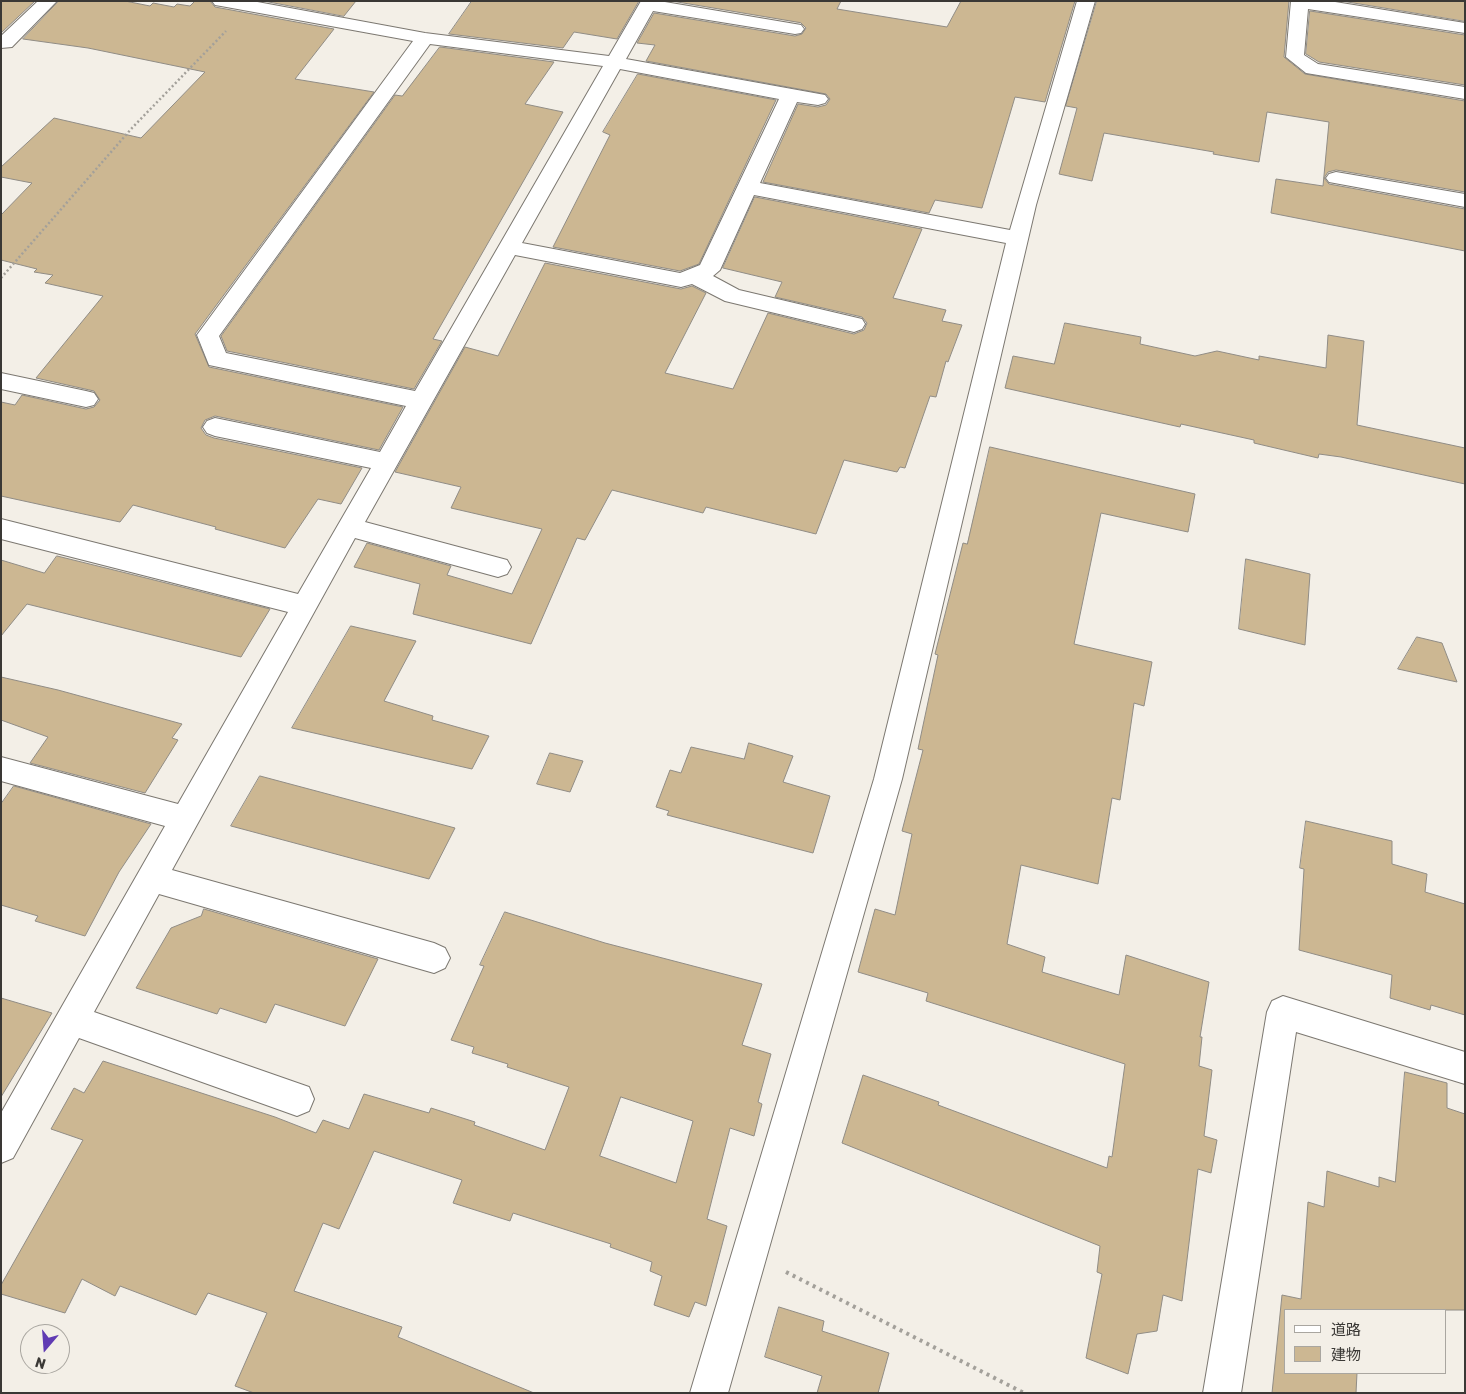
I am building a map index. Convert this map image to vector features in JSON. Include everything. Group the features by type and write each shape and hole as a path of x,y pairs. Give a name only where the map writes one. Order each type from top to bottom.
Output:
{"street":[{"path":"5,43 48,1"},
{"path":"709,1393 888,779 1018,238 1086,1"},
{"path":"1465,28 1300,2 1295,57 1312,70 1465,93"},
{"path":"235,3 425,38 613,62 818,100"},
{"path":"1,1146 349,527 613,62 649,3 795,29"},
{"path":"421,401 217,359 208,335 425,38"},
{"path":"508,247 681,280 709,270 790,95"},
{"path":"1336,178 1465,201"},
{"path":"748,187 1018,238"},
{"path":"694,276 733,296 854,324"},
{"path":"1,381 86,399"},
{"path":"215,427 387,462"},
{"path":"349,527 498,567"},
{"path":"1,529 305,606"},
{"path":"1,769 185,819"},
{"path":"152,878 434,958"},
{"path":"1222,1393 1283,1012 1465,1068"},
{"path":"72,1020 297,1099"}],"path":[{"path":"1,278 132,128 235,3"},
{"path":"750,1253 1024,1393"}],"building":[{"path":"1,1 35,1 1,33"},
{"path":"59,1 125,1 150,6 153,3 174,7 177,4 190,6 195,1 210,1 215,7 334,29 295,79 374,92 195,334 209,367 403,407 379,450 215,416 205,420 201,428 206,435 214,438 362,468 341,504 318,499 285,548 133,505 120,522 1,496 1,402 15,405 22,395 86,409 94,407 100,400 94,391 36,378 103,296 45,283 53,275 34,272 37,269 1,260 1,215 32,183 1,177 1,167 54,118 141,138 205,72 88,48 23,39"},
{"path":"264,1 356,1 344,16"},
{"path":"472,1 639,1 617,39 574,32 563,48 449,34"},
{"path":"672,1 841,1 837,9 947,27 961,1 1075,1 1045,102 1015,97 982,208 935,200 929,213 763,182 798,104 818,107 826,105 830,99 826,94 646,61 655,45 637,43 654,13 795,36 802,34 806,28 801,23"},
{"path":"1097,1 1289,1 1284,57 1305,74 1465,101 1465,192 1336,170 1328,172 1324,178 1329,184 1465,209 1465,251 1271,213 1276,179 1323,186 1329,122 1267,112 1259,162 1213,154 1214,152 1104,133 1092,181 1059,174 1077,108 1066,106"},
{"path":"1342,1 1465,1 1465,21"},
{"path":"1310,11 1465,35 1465,85 1319,62 1306,54"},
{"path":"440,47 554,62 525,104 563,112 433,339 442,341 414,389 227,351 221,336 395,95 402,96"},
{"path":"638,74 776,100 699,264 680,271 553,247 610,135 603,132"},
{"path":"755,197 922,229 893,298 946,310 942,321 962,325 948,362 946,361 936,397 930,396 905,468 900,467 897,472 844,460 816,534 706,507 703,513 612,490 585,540 577,538 531,644 413,614 420,584 354,567 367,543 451,566 447,575 512,594 542,529 451,508 461,487 395,472 465,347 498,356 545,263 681,289 692,286 706,293 665,373 733,389 768,313 854,334 864,330 867,323 862,317 775,297 782,282 723,268"},
{"path":"1065,323 1141,337 1140,344 1195,356 1217,351 1259,360 1259,356 1326,368 1328,335 1364,341 1357,425 1465,448 1465,484 1341,457 1319,454 1318,458 1254,443 1254,440 1181,424 1180,427 1005,388 1013,356 1054,364"},
{"path":"990,447 1195,494 1188,532 1101,513 1074,644 1152,662 1144,706 1134,703 1120,800 1112,798 1098,884 1021,865 1007,944 1045,957 1042,972 1119,995 1126,955 1209,982 1200,1037 1202,1037 1199,1066 1212,1070 1204,1136 1217,1140 1211,1173 1198,1169 1182,1301 1163,1295 1157,1331 1137,1334 1128,1374 1086,1358 1102,1274 1097,1272 1100,1246 842,1143 863,1075 939,1102 938,1105 1107,1168 1109,1156 1112,1157 1125,1064 926,1001 928,993 858,972 875,909 895,915 912,834 902,831 923,750 918,749 938,655 935,654 963,543 967,544"},
{"path":"57,556 270,609 241,657 27,604 1,636 1,560 44,573"},
{"path":"1246,559 1310,574 1305,645 1239,629"},
{"path":"351,626 416,641 384,701 433,716 432,720 489,736 472,769 292,728"},
{"path":"1417,637 1442,643 1457,682 1398,669"},
{"path":"1,677 58,690 182,724 172,738 178,740 145,793 30,763 48,737 1,720"},
{"path":"749,743 793,756 783,782 830,796 813,853 667,815 669,811 656,807 670,770 681,773 691,747 744,759"},
{"path":"550,753 583,761 570,792 537,784"},
{"path":"260,776 455,828 429,879 231,826"},
{"path":"14,786 151,824 119,872 85,936 35,921 38,916 1,905 1,804"},
{"path":"1306,821 1392,841 1392,864 1427,874 1425,892 1465,904 1465,1015 1431,1005 1430,1010 1390,998 1392,975 1299,950 1304,869 1300,868"},
{"path":"204,909 378,959 345,1026 275,1004 266,1023 220,1008 217,1014 136,988 171,928 201,916"},
{"path":"505,912 605,943 762,984 742,1045 771,1054 758,1102 762,1104 754,1136 730,1128 707,1219 727,1226 706,1306 695,1302 689,1317 654,1305 662,1276 650,1271 652,1262 610,1247 611,1244 513,1213 510,1221 453,1203 462,1180 374,1151 339,1229 323,1223 294,1291 402,1327 398,1337 534,1393 254,1393 235,1386 267,1313 208,1293 196,1315 120,1286 115,1296 82,1279 65,1313 1,1294 1,1285 83,1140 51,1129 74,1088 84,1093 103,1061 275,1117 316,1133 323,1120 349,1129 364,1094 429,1113 431,1108 475,1122 474,1125 545,1150 569,1087 507,1067 508,1064 472,1053 474,1047 451,1040 484,966 480,965","holes":["621,1097 693,1121 676,1183 600,1156"]},
{"path":"1,998 52,1013 1,1097"},
{"path":"1405,1072 1447,1083 1447,1108 1465,1114 1465,1310 1284,1309 1284,1374 1357,1374 1356,1393 1272,1393 1282,1295 1301,1299 1308,1202 1324,1207 1327,1171 1379,1187 1379,1177 1395,1182"},
{"path":"779,1307 824,1321 822,1331 889,1353 878,1393 817,1393 822,1376 765,1357"}]}
